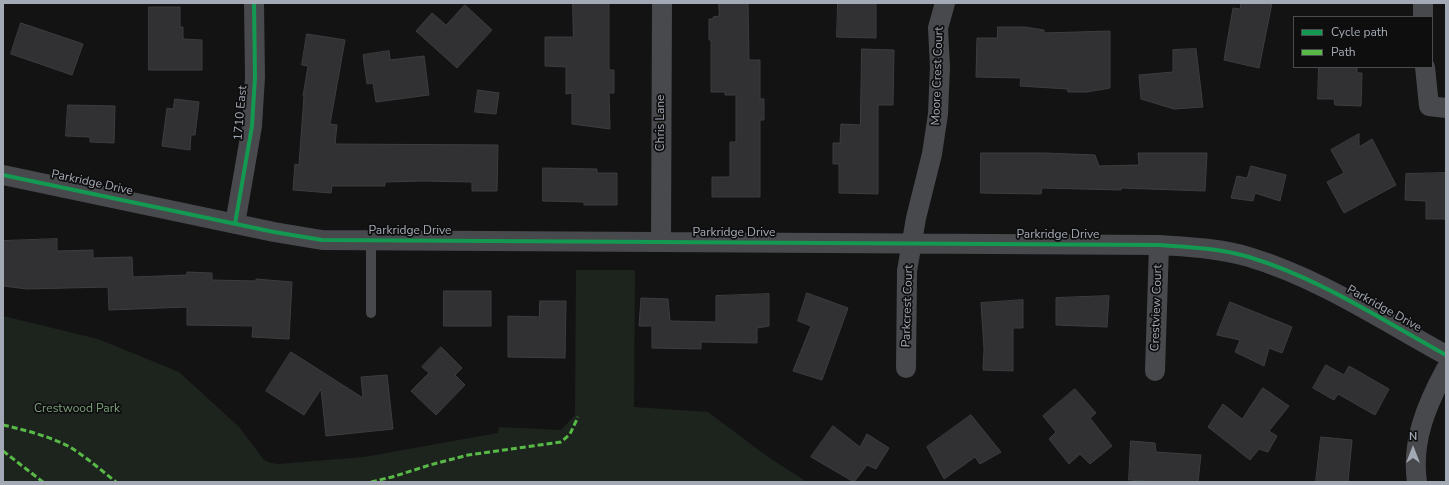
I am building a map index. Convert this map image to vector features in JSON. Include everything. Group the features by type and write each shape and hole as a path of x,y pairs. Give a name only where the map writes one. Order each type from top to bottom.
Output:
{"street":[{"name":"1710 East","path":"235,224 252,126 255,77 254,3"},
{"name":"Chris Lane","path":"661,242 662,3"},
{"name":"Moore Crest Court","path":"913,244 916,218 932,154 938,114 940,67 938,28 945,3"},
{"path":"1423,3 1423,16"},
{"path":"1425,68 1429,106 1446,108"},
{"name":"Parkridge Drive","path":"3,175 274,232 322,240 1159,245 1205,248 1247,256 1287,270 1332,291 1446,356"},
{"name":"Parkcrest Court","path":"906,368 907,271 913,244"},
{"name":"Crestview Court","path":"1155,371 1159,245"},
{"path":"1417,482 1416,445 1422,420 1446,368"}],"lane":[{"path":"371,241 371,313"}],"green space":[{"name":"Crestwood Park","path":"576,270 635,270 634,407 708,412 768,457 807,482 3,482 3,316 98,339 179,372 239,427 264,460 278,464 364,457 498,433 499,427 561,430 575,415"}],"building":[{"path":"573,3 609,3 609,70 614,70 614,93 609,93 610,129 572,124 572,93 566,94 566,67 545,66 545,37 573,37"},
{"path":"719,3 748,3 749,60 760,60 760,99 764,99 764,120 760,120 760,197 712,197 712,177 730,177 730,142 736,142 736,95 725,95 725,92 711,92 711,40 709,40 709,19 719,16"},
{"path":"838,3 876,3 876,38 837,37"},
{"path":"1241,3 1272,3 1259,68 1224,60 1233,8 1240,9"},
{"path":"465,5 492,30 457,68 416,31 432,13 446,25"},
{"path":"149,7 180,7 180,27 183,27 183,39 202,40 202,70 149,70"},
{"path":"21,23 83,44 72,75 11,54"},
{"path":"998,27 1025,27 1044,30 1044,33 1110,31 1110,88 1087,92 1068,92 1067,89 1020,86 1021,78 976,77 977,38 997,38"},
{"path":"307,34 345,40 330,124 337,125 335,144 498,145 497,191 472,191 472,182 423,181 385,182 385,186 332,186 331,193 293,190 295,164 299,165 303,96 308,66 302,65"},
{"path":"862,49 894,50 893,105 878,105 878,194 839,193 839,164 833,164 833,143 840,143 841,124 860,125"},
{"path":"1196,49 1203,107 1174,109 1141,99 1139,75 1173,72 1173,50"},
{"path":"389,51 390,60 424,56 429,95 376,102 373,83 367,84 363,55"},
{"path":"1319,68 1357,68 1357,73 1362,73 1361,106 1335,105 1334,99 1318,99"},
{"path":"478,90 499,93 496,114 475,112"},
{"path":"175,99 199,102 195,135 191,135 190,150 162,146 167,108 173,109"},
{"path":"68,105 115,106 114,143 90,142 90,137 66,136"},
{"path":"1359,134 1359,147 1372,139 1396,185 1344,213 1327,182 1344,173 1331,150"},
{"path":"981,153 1095,155 1099,166 1139,165 1138,153 1207,153 1205,191 1121,188 1121,190 1042,188 1041,194 981,193"},
{"path":"1251,166 1286,175 1280,201 1255,193 1253,201 1231,198 1237,176 1247,178"},
{"path":"543,168 597,169 597,173 617,173 617,205 584,205 584,202 543,201"},
{"path":"1446,173 1446,219 1426,219 1426,201 1405,200 1406,174"},
{"path":"57,239 57,251 93,250 93,258 132,257 133,277 187,275 187,272 212,273 212,280 256,281 256,279 292,282 289,339 252,337 253,326 187,325 187,307 109,310 108,287 27,289 3,286 3,241"},
{"path":"444,291 491,291 491,326 444,326"},
{"path":"807,293 848,308 822,380 793,371 811,326 798,321"},
{"path":"769,294 769,326 757,328 757,343 701,342 701,349 652,348 652,326 639,326 641,298 668,299 670,321 716,322 716,296"},
{"path":"1109,296 1107,327 1056,325 1056,298"},
{"path":"1023,300 1023,328 1013,328 1013,371 983,370 984,349 981,303"},
{"path":"540,301 566,301 565,358 508,357 508,316 539,317"},
{"path":"1230,302 1292,327 1282,353 1269,348 1264,366 1235,352 1240,340 1217,335"},
{"path":"441,347 462,368 455,375 465,385 436,415 411,391 429,373 422,367"},
{"path":"291,352 363,398 361,377 387,375 393,429 326,436 321,389 304,415 266,391"},
{"path":"1326,365 1344,375 1349,366 1389,389 1375,415 1338,394 1334,400 1313,388"},
{"path":"1263,388 1289,406 1269,431 1277,436 1268,452 1259,449 1250,460 1208,427 1223,404 1242,419"},
{"path":"1075,389 1096,413 1090,418 1112,446 1090,464 1080,454 1069,464 1049,439 1056,432 1043,416"},
{"path":"971,415 1001,452 980,464 975,457 944,479 927,447"},
{"path":"833,426 860,447 867,434 889,448 876,469 867,465 854,482 811,457"},
{"path":"1321,437 1352,440 1348,482 1316,482"},
{"path":"1131,441 1155,443 1156,452 1201,455 1198,482 1129,480"}],"marked path":[{"path":"371,482 468,455 561,442 570,434 578,417"},
{"path":"3,425 52,439 68,446 116,482"},
{"path":"3,451 43,482"}],"cycle path":[{"path":"235,224 252,126 255,77 254,3"},
{"path":"3,175 274,232 322,240 1159,245 1193,247 1238,254 1300,276 1350,301 1446,355"}]}
